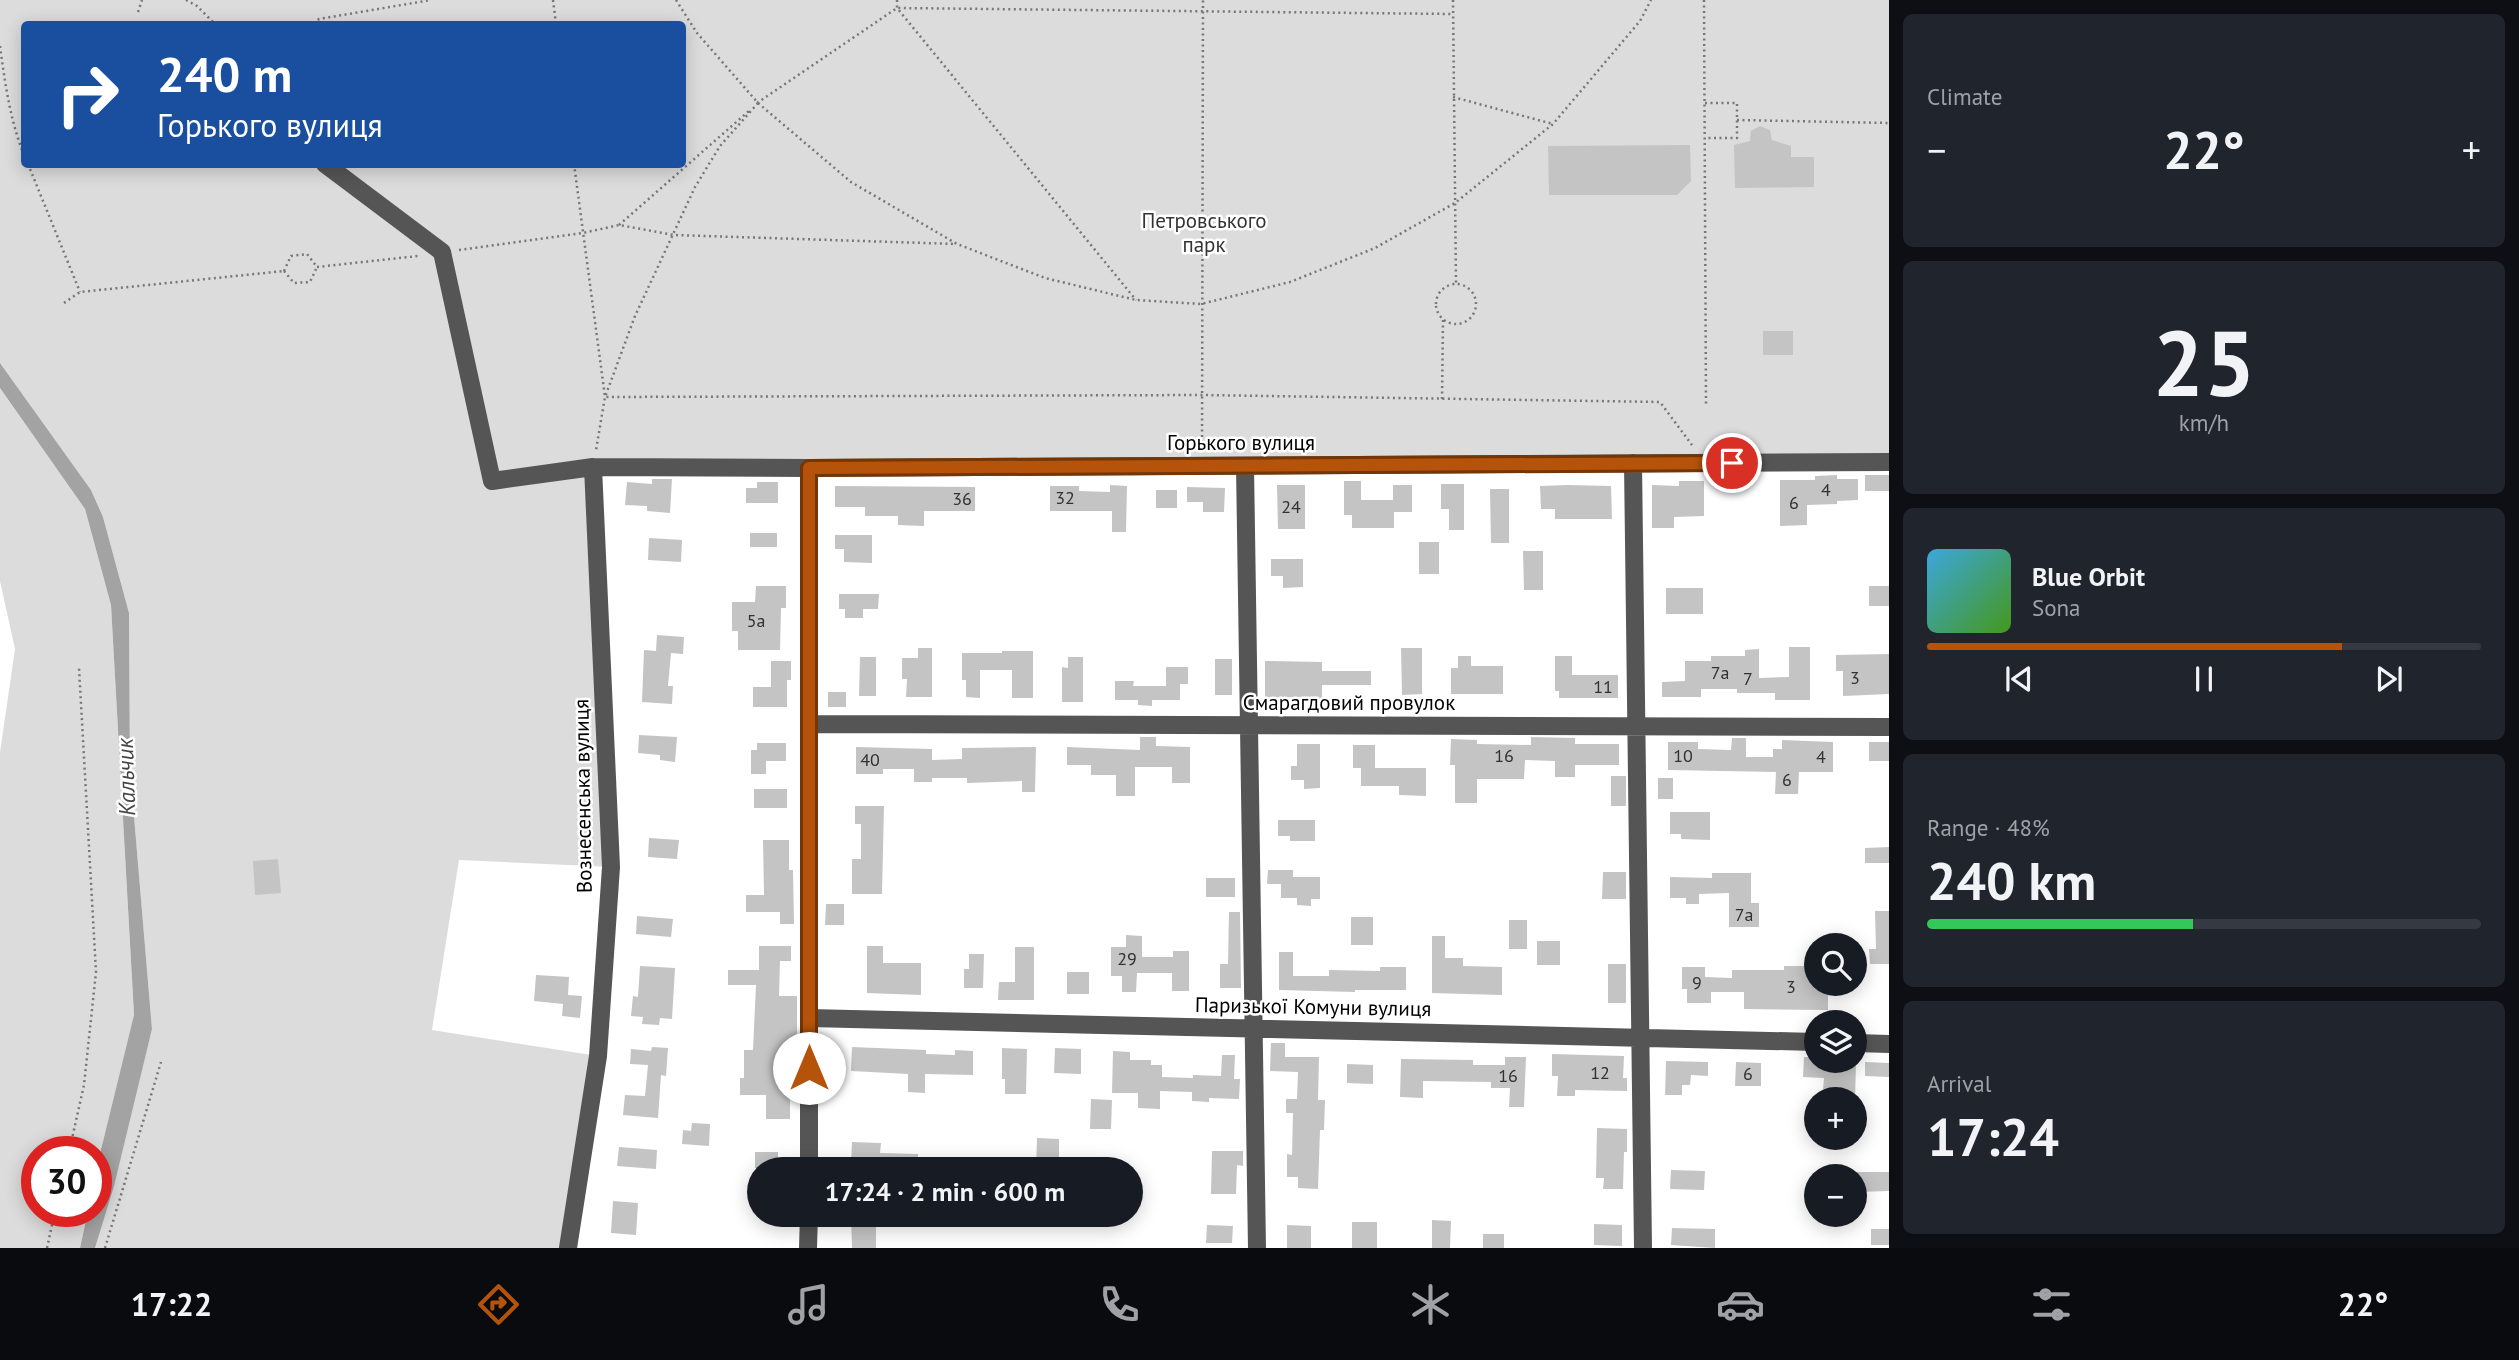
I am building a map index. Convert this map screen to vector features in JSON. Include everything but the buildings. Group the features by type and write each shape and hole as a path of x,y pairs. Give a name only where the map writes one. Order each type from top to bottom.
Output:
{"street":[{"path":"330,168 442,252"},
{"name":"Горького вулиця","path":"442,252 492,481 593,467 1889,462"},
{"path":"1633,463 1643,1248"},
{"path":"1245,466 1257,1248"},
{"name":"Вознесенська вулиця","path":"568,1248 598,1056 611,867 593,467"},
{"path":"808,1157 809,468"},
{"name":"Смарагдовий провулок","path":"809,724 1889,727"},
{"name":"Паризької Комуни вулиця","path":"809,1018 1804,1042"},
{"path":"1867,1044 1889,1044"},
{"path":"808,1227 808,1248"}],"path":[{"path":"138,12 142,0"},
{"path":"186,0 197,6 212,21"},
{"path":"317,21 431,0"},
{"path":"552,0 556,21"},
{"path":"676,0 697,33 758,103 851,182 957,244 1045,278 1136,300 1201,304 1290,282 1375,248 1455,204 1553,124 1640,21 1651,0"},
{"path":"897,0 897,8 1136,300"},
{"path":"1202,466 1203,0"},
{"path":"1452,0 1456,284"},
{"path":"1704,0 1706,404"},
{"path":"686,166 758,103 897,8 1453,14"},
{"path":"0,46 6,87 21,146"},
{"path":"1453,97 1553,124"},
{"path":"593,467 605,397 635,316 695,187 720,146 758,103"},
{"path":"1705,103 1737,103 1737,138 1705,138"},
{"path":"1737,120 1889,123"},
{"path":"30,168 80,292"},
{"path":"575,168 605,397"},
{"path":"619,225 684,168"},
{"path":"442,252 583,233 619,225 674,235 957,244"},
{"path":"284,271 291,256 307,254 317,267"},
{"path":"317,267 408,258"},
{"path":"284,271 293,284 302,283 310,282 317,267"},
{"path":"64,303 80,292 284,271"},
{"path":"1442,399 1443,320 1436,308 1438,294 1456,284 1469,288 1476,300 1474,314 1469,320 1457,325 1443,320"},
{"path":"605,397 1202,395 1660,402 1705,463"},
{"path":"73,1136 84,1084 96,972 79,668"},
{"path":"105,1248 161,1062"},
{"path":"47,1248 52,1227"}],"green space":[{"name":"Петровського парк","path":"0,0 1889,0 1889,462 593,467 611,867 459,860 432,1030 598,1056 568,1248 95,1248 100,1227 112,1227 112,1183 152,1029 130,769 129,613 103,517 91,490 0,363"},
{"path":"0,388 85,509 111,605 134,1016 104,1136 21,1136 21,1227 85,1227 80,1248 0,1248 0,752 15,649 0,581"}],"water":[{"name":"Кальчик","path":"0,363 91,490 103,517 129,613 130,769 152,1029 112,1193 112,1136 104,1136 134,1015 111,605 85,509 0,388"},
{"path":"85,1227 101,1227 95,1248 80,1248"}],"route":[{"path":"809,1068 809,468 1732,463"}]}
